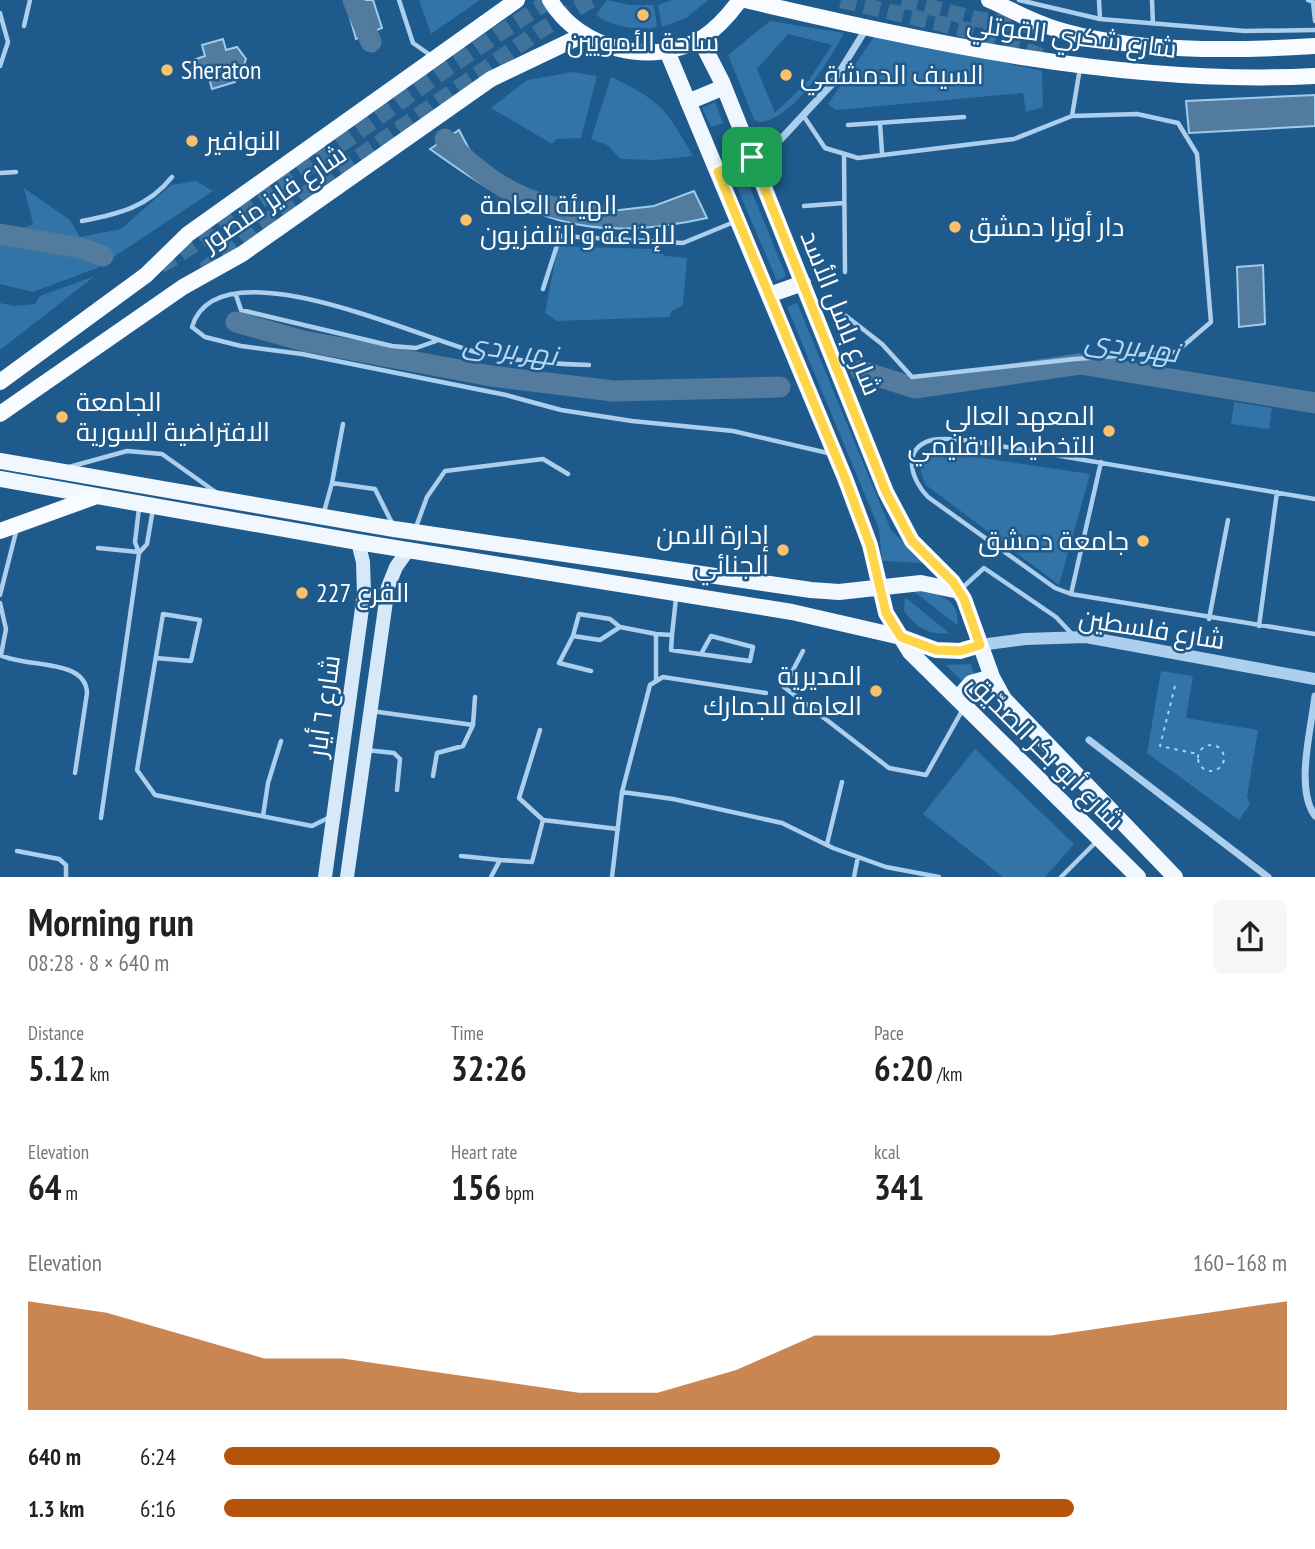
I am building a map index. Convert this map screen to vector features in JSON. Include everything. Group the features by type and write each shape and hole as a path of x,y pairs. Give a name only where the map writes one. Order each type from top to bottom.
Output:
{"highway":[{"name":"شارع فايز منصور","path":"0,382 146,275 188,234 517,0"},
{"path":"550,0 557,13 583,35 624,51 667,51 700,39 723,22 743,0"},
{"name":"شارع شكري القوتلي","path":"743,0 981,52 1165,74 1315,76"},
{"name":"شارع شكري القوتلي","path":"989,0 1053,28 1098,38 1160,46 1315,46"},
{"name":"شارع فايز منصور","path":"0,414 183,287 242,254 491,79 583,35"},
{"path":"0,531 94,497"}],"main road":[{"name":"شارع باسل الأسد","path":"700,39 724,87 886,492 912,541 959,590 972,616"},
{"path":"667,51 836,455 870,545 882,588"},
{"path":"688,102 724,87"},
{"path":"769,295 803,283"},
{"path":"0,460 51,472 394,529 811,590 839,592 921,583 959,590"},
{"path":"0,479 358,542 792,612 949,651 980,645"},
{"name":"شارع ٦ أيار","path":"325,877 365,583 358,542"},
{"name":"شارع ٦ أيار","path":"347,877 388,587 408,550"},
{"name":"شارع أبو بكر الصدّيق","path":"882,588 886,613 910,652 1138,877"},
{"name":"شارع أبو بكر الصدّيق","path":"972,616 992,677 1004,699 1175,877"},
{"path":"353,671 376,674"},
{"path":"962,702 971,683 992,677"},
{"path":"334,815 357,818"}],"street":[{"path":"718,172 752,157 781,139 832,84 867,28"},
{"name":"شارع فلسطين","path":"980,645 1075,638 1315,679"},
{"path":"1315,696 1305,790 1308,806 1315,816"},
{"path":"1090,740 1268,877"}],"lane":[{"path":"24,26 30,0"},
{"path":"400,0 414,43 435,59"},
{"path":"1019,0 1100,19 1245,31 1315,30"},
{"path":"1099,0 1100,19"},
{"path":"1152,0 1153,24"},
{"path":"1308,0 1313,2 1315,21"},
{"path":"0,13 8,42 0,66"},
{"path":"1072,116 1080,64"},
{"path":"803,115 825,148 858,158 1014,139 1072,116 1137,114 1178,122 1197,154 1211,322 1176,352 1075,359 912,377 882,344 846,316"},
{"path":"848,125 964,117"},
{"path":"880,122 882,153"},
{"path":"844,154 845,272"},
{"path":"0,173 16,173"},
{"path":"82,221 127,212 159,193 172,177"},
{"path":"804,206 844,203"},
{"path":"543,289 560,236 683,243 738,220"},
{"path":"589,365 534,363 481,354 352,311 298,297 254,290 207,302 197,313 192,327 205,337 241,346 302,354 506,395 561,410 632,421 733,431 836,455"},
{"path":"236,295 241,310 256,316 320,327 392,346 416,348 437,341"},
{"path":"323,517 343,424"},
{"path":"1315,499 947,438 921,444 911,457 911,471 917,486 928,497 1055,588 1071,594 1209,619 1315,634"},
{"path":"51,472 120,452 162,454 228,501"},
{"path":"414,532 427,497 445,471 543,460 568,474"},
{"path":"1071,594 1101,462"},
{"path":"332,483 376,489 394,529"},
{"path":"1259,626 1278,492"},
{"path":"139,553 135,542 147,506"},
{"path":"101,818 139,553 149,539 147,506"},
{"path":"1209,619 1228,520"},
{"path":"0,595 18,524"},
{"path":"98,548 139,553"},
{"path":"959,590 984,568 1056,617 1075,638"},
{"path":"676,593 671,650 750,661 752,647 711,636 701,654"},
{"path":"0,603 6,629 0,655 15,661 74,670 85,680 87,693 75,773"},
{"path":"156,658 191,661 200,620 163,614 137,770 155,795 312,826 334,815"},
{"path":"591,671 559,663 573,636 579,614 610,619 620,627 672,635"},
{"path":"573,636 600,639 620,627"},
{"path":"656,634 656,680"},
{"path":"803,651 784,687 889,768 926,775 962,702"},
{"path":"612,877 622,792 650,685 663,677 766,693"},
{"path":"433,776 436,753 463,746 474,725 475,696"},
{"path":"371,711 474,725"},
{"path":"540,730 519,799 543,820 618,829"},
{"path":"263,816 268,783 281,741"},
{"path":"366,750 394,753 400,759 397,790"},
{"path":"827,844 842,782"},
{"path":"622,792 673,799 782,822 827,844 886,867 939,877"},
{"path":"461,856 532,862 543,820"},
{"path":"1062,877 1099,839"},
{"path":"17,851 59,859 66,865 66,877"},
{"path":"854,877 859,857"},
{"path":"491,877 500,860"}],"path":[{"path":"1175,686 1160,746 1198,754"},
{"path":"1211,745 1223,752 1224,760 1216,771 1208,772 1198,763 1198,754 1203,747 1211,745"}],"shaded area":[{"path":"345,0 373,0 382,28 356,39"},
{"path":"419,0 480,0 431,34"},
{"path":"607,0 629,5 654,5 657,27 625,27 603,19 596,15"},
{"path":"672,0 708,0 686,18 662,27 658,5"},
{"path":"770,21 844,33 820,72 797,100 772,119 759,122 754,119 728,55","holes":["788,34 832,45 809,80 775,113 757,69"]},
{"path":"876,34 1042,71 1043,107 1026,112 1023,93 836,110 828,104"},
{"path":"223,39 226,50 237,47 246,59 243,68 232,71 235,82 212,89 209,78 199,80 191,69 195,65 193,60 205,56 202,45"},
{"path":"573,72 597,76 581,138 556,139 552,144 491,108 527,80"},
{"path":"611,77 641,93 661,108 693,156 655,160 621,159 607,145 591,139"},
{"path":"1315,95 1315,126 1189,133 1186,101"},
{"path":"715,102 723,123 711,127 702,108"},
{"path":"459,130 482,174 528,202 585,214 654,206 694,191 707,218 664,226 626,229 592,227 529,209 497,194 430,149"},
{"path":"742,168 785,273 785,277 777,281 731,173"},
{"path":"196,181 213,191 97,268 33,292 0,284 0,239 33,224 24,188 70,220 80,237 121,229 171,185"},
{"path":"558,246 652,249 666,256 687,258 683,305 672,311 669,317 557,321 545,313"},
{"path":"1263,265 1265,324 1239,327 1237,267"},
{"path":"95,276 0,350 0,303 14,306 35,304 40,296"},
{"path":"797,303 891,530 925,563 882,561 879,529 787,307"},
{"path":"1234,402 1272,408 1269,429 1231,424"},
{"path":"930,450 1090,474 1059,585 926,485 920,466"},
{"path":"912,590 937,594 944,598 955,609 957,625"},
{"path":"905,597 949,633 929,632 913,622 904,611"},
{"path":"971,664 974,674 962,681 946,665"},
{"path":"1161,671 1193,676 1186,718 1258,730 1247,796 1250,804 1239,820 1147,753"},
{"path":"975,749 1074,844 1045,877 1003,877 923,814"}],"waterway":[{"name":"نهر بردى","path":"353,0 371,42"},
{"name":"نهر بردى","path":"445,139 482,173 519,195 559,209 609,216"},
{"name":"نهر بردى","path":"0,234 80,248 103,256"},
{"name":"نهر بردى","path":"236,322 304,341 491,376 613,391 780,387"},
{"name":"نهر بردى","path":"861,371 915,388 1080,364 1315,403"}],"tunnel":[{"path":"160,266 259,202 452,65 551,0"},
{"path":"204,270 261,225 541,30 591,0"},
{"path":"841,0 979,33 1044,57"},
{"path":"902,0 976,19 1043,27"}],"place":[{"name":"ساحة الأمويين","path":"643,15"},
{"name":"Sheraton","path":"167,70"},
{"name":"السيف الدمشقي","path":"786,75"},
{"name":"النوافير","path":"192,141"},
{"name":"الهيئة العامة للإذاعة و التلفزيون","path":"466,220"},
{"name":"دار أوبّرا دمشق","path":"955,227"},
{"name":"الجامعة الافتراضية السورية","path":"62,417"},
{"name":"المعهد العالي للتخطيط الاقليمي","path":"1109,431"},
{"name":"جامعة دمشق","path":"1143,541"},
{"name":"إدارة الامن الجنائي","path":"783,550"},
{"name":"الفرع 227","path":"302,593"},
{"name":"المديرية العامة للجمارك","path":"876,691"}],"route":[{"path":"752,157 886,492 912,541 953,582 964,599 980,645 960,651 936,650 901,637 886,613 870,545 845,478 718,172 752,157"}]}
